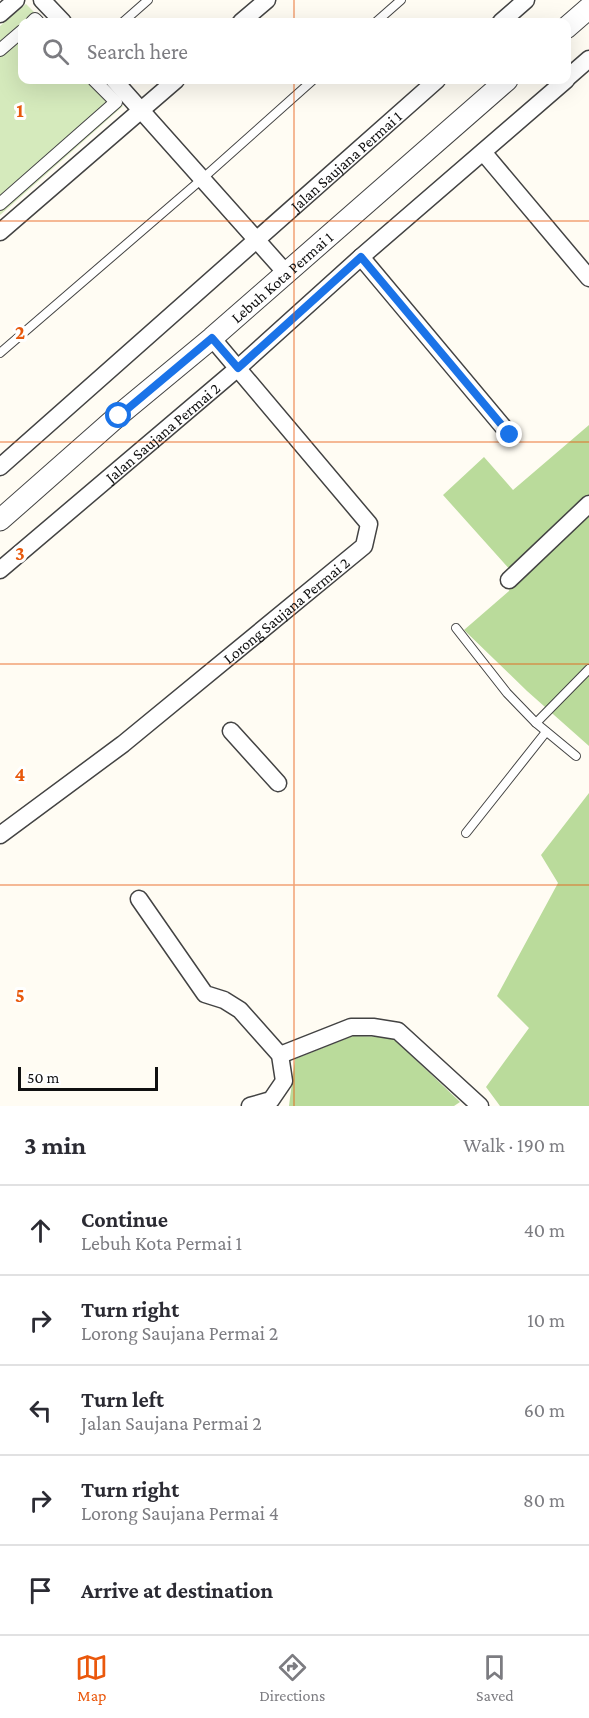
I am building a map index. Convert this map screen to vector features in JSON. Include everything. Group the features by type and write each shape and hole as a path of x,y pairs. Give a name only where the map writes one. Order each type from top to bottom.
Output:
{"street":[{"path":"0,14 16,0"},
{"path":"42,0 59,18"},
{"path":"246,18 267,0"},
{"path":"506,18 526,0"},
{"path":"571,24 589,8"},
{"path":"0,50 18,34"},
{"name":"Jalan Saujana Permai 2","path":"571,75 589,59"},
{"path":"0,204 116,102 98,84"},
{"path":"118,84 286,273"},
{"path":"0,232 171,84"},
{"name":"Jalan Saujana Permai 1","path":"256,241 433,84"},
{"name":"Lebuh Kota Permai 1","path":"0,519 212,338 502,84"},
{"name":"Jalan Saujana Permai 2","path":"0,570 238,368 361,257 560,84"},
{"path":"483,152 589,278"},
{"path":"0,466 256,241"},
{"path":"361,257 510,435"},
{"name":"Lorong Saujana Permai 2","path":"0,835 123,744 364,546 369,524 212,338"},
{"path":"509,580 589,504"},
{"path":"231,731 278,783"},
{"path":"139,899 205,994 224,1000 240,1010 280,1055 284,1081 271,1100 250,1106"},
{"path":"280,1055 351,1028 398,1031 480,1106"}],"lane":[{"path":"128,18 148,0"},
{"path":"381,18 401,0"},
{"path":"0,353 202,179 308,84"},
{"path":"456,628 507,693 536,723 576,756"},
{"path":"536,723 589,669"},
{"path":"466,833 546,732"}],"green space":[{"path":"26,4 40,18 18,18 18,84 101,84 123,106 0,215 0,26"},
{"path":"589,425 589,746 527,691 464,630 509,591 513,573 443,495 484,457 513,490"},
{"path":"589,793 589,1106 500,1106 486,1087 529,1028 497,996 558,883 541,855"},
{"path":"353,1036 392,1037 460,1102 454,1106 289,1106 295,1059"}],"route":[{"path":"119,416 212,338 238,368 361,257 510,435"}]}
